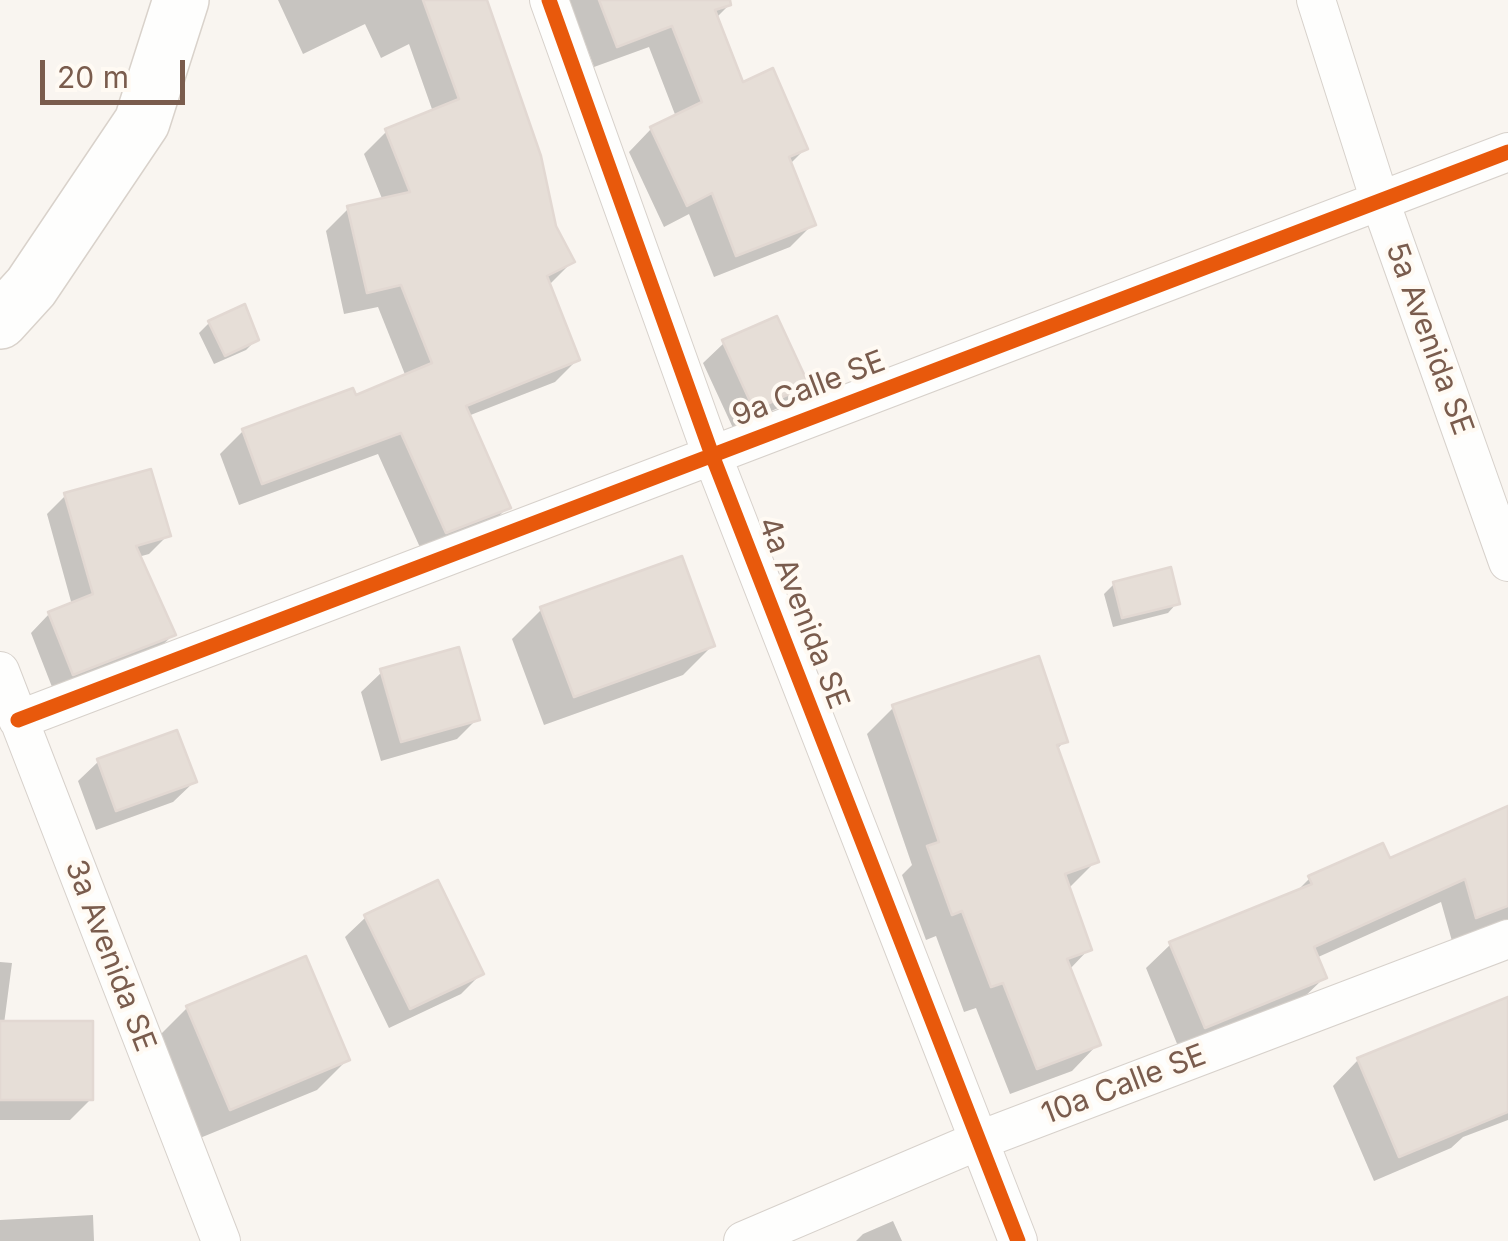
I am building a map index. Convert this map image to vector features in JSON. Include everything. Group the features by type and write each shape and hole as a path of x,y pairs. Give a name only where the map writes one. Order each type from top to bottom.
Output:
{"main road":[{"path":"0,268 110,106 145,0"},
{"path":"0,321 31,287 142,122 181,0"}],"street":[{"name":"4a Avenida SE","path":"550,0 712,455 1018,1241"},
{"name":"5a Avenida SE","path":"1316,0 1380,201 1508,562"},
{"name":"9a Calle SE","path":"18,720 1508,152"},
{"name":"3a Avenida SE","path":"0,671 221,1241"},
{"name":"10a Calle SE","path":"743,1241 980,1140 1508,939"}],"building":[{"path":"423,0 487,0 541,156 556,226 575,262 547,276 580,360 466,406 511,508 446,533 401,433 262,484 242,429 353,388 356,395 432,363 401,285 367,293 347,206 410,192 385,129 459,99"},
{"path":"599,0 730,0 731,5 715,10 743,82 773,68 808,149 789,157 816,225 736,256 712,193 687,206 650,127 702,102 672,26 617,47"},
{"path":"245,304 259,340 225,356 208,321"},
{"path":"777,316 809,385 754,410 722,340"},
{"path":"151,469 171,536 136,546 176,635 73,675 48,612 93,594 64,493"},
{"path":"682,556 715,646 574,697 540,607"},
{"path":"1171,567 1180,604 1122,618 1113,582"},
{"path":"459,647 480,720 401,742 380,669"},
{"path":"1039,656 1068,742 1057,745 1099,862 1065,874 1092,950 1067,959 1101,1045 1037,1069 1003,983 991,987 962,911 952,915 927,846 939,842 892,705"},
{"path":"177,730 197,782 116,811 97,759"},
{"path":"1508,806 1508,906 1476,918 1465,879 1314,947 1327,978 1205,1028 1169,942 1312,884 1308,876 1383,843 1390,858"},
{"path":"438,880 484,974 410,1009 364,915"},
{"path":"306,956 350,1060 230,1110 186,1006"},
{"path":"1508,997 1508,1112 1399,1157 1357,1058"},
{"path":"0,1021 93,1021 93,1100 0,1100"}],"cycle path":[{"path":"549,0 712,455 1018,1241"},
{"path":"18,720 1508,152"}]}
